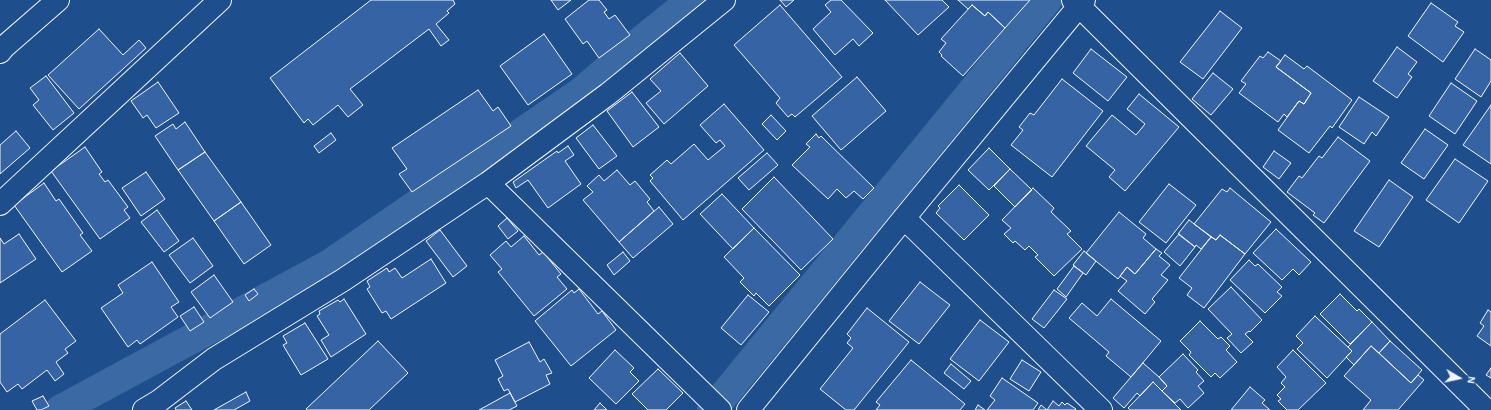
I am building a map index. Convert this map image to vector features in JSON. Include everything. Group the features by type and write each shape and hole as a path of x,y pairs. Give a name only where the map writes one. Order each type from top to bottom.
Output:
{"street":[{"path":"0,52 58,0"},
{"path":"0,204 220,0"},
{"path":"144,410 159,401 214,359 342,280 488,183 608,94 724,0"},
{"path":"748,410 1079,2 1486,410"},
{"path":"488,183 713,403"},
{"path":"904,218 1101,410"}],"building":[{"path":"371,0 453,0 455,4 447,11 449,13 436,24 449,40 441,46 429,29 350,89 363,105 348,117 338,105 313,125 308,119 304,123 270,78"},
{"path":"551,0 571,0 558,10"},
{"path":"589,0 599,0 607,10 604,12 609,19 615,15 630,35 599,58 587,41 583,44 565,19"},
{"path":"780,0 794,0 786,7"},
{"path":"831,0 841,0 873,33 859,46 853,39 835,55 813,29 831,12 825,5"},
{"path":"885,0 942,0 949,7 918,35"},
{"path":"958,0 1030,0 1005,28 988,12 985,16 972,5 968,9"},
{"path":"1431,3 1458,22 1455,26 1464,32 1443,62 1408,36"},
{"path":"780,5 842,77 795,117 792,114 788,117 776,103 780,98 734,45"},
{"path":"972,5 985,16 988,12 1005,28 963,76 941,56 942,55 939,52 946,43 941,39"},
{"path":"1220,11 1242,28 1203,79 1180,62"},
{"path":"99,29 123,55 139,40 146,48 79,109 48,75"},
{"path":"544,34 572,74 528,105 500,66"},
{"path":"1397,47 1417,62 1408,74 1412,77 1397,98 1373,81"},
{"path":"1091,49 1127,77 1108,101 1073,73"},
{"path":"1475,49 1491,60 1491,81 1481,97 1455,79"},
{"path":"1268,52 1281,61 1276,67 1311,93 1304,104 1299,101 1287,117 1284,114 1278,122 1239,93 1246,84 1241,81 1260,56 1263,58"},
{"path":"680,53 708,86 664,124 646,103 661,91 650,79"},
{"path":"1285,55 1304,69 1307,66 1352,100 1332,128 1330,126 1309,153 1278,130 1299,101 1304,104 1311,93 1276,67"},
{"path":"1213,73 1233,89 1211,115 1192,99"},
{"path":"46,76 74,113 53,130 33,105 39,100 30,88"},
{"path":"857,77 886,111 841,150 812,116"},
{"path":"1062,79 1103,111 1052,177 1011,145 1023,130 1019,127 1030,113 1034,115"},
{"path":"158,82 179,113 156,128 147,115 143,118 131,101"},
{"path":"1451,83 1477,101 1455,134 1429,116"},
{"path":"478,90 493,111 498,107 511,126 412,192 399,174 407,169 392,148"},
{"path":"632,92 659,127 633,147 607,111"},
{"path":"1139,94 1179,127 1125,191 1109,177 1115,170 1086,146 1112,115 1136,135 1145,124 1127,109"},
{"path":"1359,97 1389,117 1376,136 1372,132 1364,144 1339,127"},
{"path":"724,104 764,150 683,220 650,181 653,178 650,175 667,160 671,164 694,144 708,160 725,146 720,140 716,143 700,125"},
{"path":"1491,105 1491,164 1463,145"},
{"path":"771,115 786,131 777,140 762,124"},
{"path":"185,122 205,152 178,170 155,136 173,124 176,129"},
{"path":"593,125 617,156 599,169 576,138"},
{"path":"1425,129 1448,145 1424,179 1401,163"},
{"path":"16,131 30,148 0,174 0,145"},
{"path":"331,133 336,140 319,153 314,146"},
{"path":"816,134 819,138 821,136 874,188 863,199 854,191 846,198 837,189 828,199 792,165 810,147 806,144"},
{"path":"1338,137 1370,161 1324,223 1313,215 1315,213 1287,192 1299,176 1302,178 1319,156 1322,158"},
{"path":"568,146 574,155 565,161 581,184 548,208 528,180 516,188 513,182 557,151 558,153"},
{"path":"85,147 102,172 99,174 105,182 108,180 128,207 124,210 130,218 100,239 51,171"},
{"path":"989,148 1010,169 989,190 968,170"},
{"path":"1274,151 1291,163 1279,179 1263,167"},
{"path":"205,152 241,202 214,221 178,170"},
{"path":"767,153 778,165 749,190 738,178"},
{"path":"1455,159 1488,181 1459,223 1426,200"},
{"path":"1010,169 1032,190 1015,207 994,186"},
{"path":"617,170 630,185 635,181 650,199 647,202 654,211 619,242 583,200 593,192 587,186 599,175 604,181"},
{"path":"146,172 165,199 141,216 122,188"},
{"path":"774,177 833,239 801,270 742,209"},
{"path":"1389,180 1413,197 1379,247 1354,231"},
{"path":"44,183 56,201 59,199 83,233 80,235 92,251 62,272 14,205"},
{"path":"1169,184 1196,205 1166,243 1139,222"},
{"path":"959,185 989,215 964,240 936,213 940,208 938,206"},
{"path":"1033,188 1054,208 1051,212 1071,231 1067,234 1082,249 1054,276 1035,257 1038,255 1029,246 1025,250 1015,241 1013,243 1004,234 1011,228 1002,220"},
{"path":"1230,188 1271,222 1245,254 1220,235 1216,240 1194,224 1222,189 1227,192"},
{"path":"722,194 754,228 733,249 700,214"},
{"path":"241,202 271,245 244,264 214,221"},
{"path":"659,207 673,224 633,258 619,242"},
{"path":"157,210 179,241 164,252 141,222"},
{"path":"1119,212 1146,234 1143,238 1156,249 1135,274 1127,267 1118,279 1086,253"},
{"path":"507,218 518,231 508,239 498,226"},
{"path":"1189,220 1211,237 1201,249 1196,245 1195,247 1178,234"},
{"path":"754,228 800,275 769,306 756,293 754,296 740,282 744,278 724,257"},
{"path":"1276,229 1311,262 1299,275 1293,269 1282,280 1253,253"},
{"path":"440,230 467,266 453,277 426,241"},
{"path":"19,234 36,259 0,283 0,238 4,244"},
{"path":"1179,234 1195,247 1180,266 1164,252"},
{"path":"1220,235 1245,254 1204,308 1187,295 1192,288 1179,278 1211,237 1216,240"},
{"path":"524,236 539,255 543,252 561,274 557,277 567,289 534,316 498,272 502,269 490,255 506,241 511,247"},
{"path":"193,238 213,266 190,283 169,255"},
{"path":"1156,249 1162,253 1159,256 1170,265 1161,275 1168,280 1152,299 1155,302 1145,314 1118,291 1127,281 1120,276 1127,267 1135,274"},
{"path":"1084,251 1096,261 1086,275 1073,265"},
{"path":"623,252 630,261 614,275 607,265"},
{"path":"431,259 446,283 391,319 386,311 382,313 367,289 370,287 367,281 387,268 389,272 395,268 402,278"},
{"path":"1249,260 1255,266 1258,264 1282,287 1277,292 1282,296 1265,313 1230,280"},
{"path":"152,262 179,302 171,307 178,317 140,344 137,340 128,347 101,308 123,293 118,285"},
{"path":"1074,266 1083,273 1066,297 1057,289"},
{"path":"214,275 233,302 210,318 191,292"},
{"path":"920,282 950,305 919,344 889,321"},
{"path":"1231,287 1262,320 1250,332 1249,331 1245,334 1253,342 1241,353 1227,338 1232,334 1208,309"},
{"path":"254,289 258,294 249,301 245,295"},
{"path":"579,289 598,314 602,311 616,330 571,366 535,321 572,290 574,293"},
{"path":"1054,290 1067,299 1044,328 1032,319"},
{"path":"1340,294 1357,311 1359,309 1372,322 1350,344 1320,314"},
{"path":"748,295 769,312 741,345 721,328"},
{"path":"344,299 366,334 331,357 321,340 329,335 317,316 320,314 319,311 338,300 340,302"},
{"path":"1111,299 1161,341 1131,377 1106,356 1109,352 1069,318 1082,303 1097,316"},
{"path":"45,300 76,341 65,349 68,353 56,362 64,374 55,381 47,370 22,389 18,384 7,392 0,382 0,334"},
{"path":"194,307 204,322 190,331 180,316"},
{"path":"867,308 909,342 854,410 846,410 820,389 853,348 847,343 851,338 847,334"},
{"path":"1488,310 1491,312 1491,346 1477,336 1484,326 1480,323"},
{"path":"1315,316 1352,351 1327,378 1297,349 1303,343 1296,336"},
{"path":"980,320 1009,342 979,381 950,359"},
{"path":"1200,321 1218,339 1221,337 1230,346 1226,350 1237,362 1220,378 1215,373 1211,377 1189,355 1191,352 1180,341"},
{"path":"1372,322 1390,341 1379,353 1371,346 1354,365 1346,357 1352,351 1348,347"},
{"path":"305,323 328,359 301,375 283,345 287,343 283,336"},
{"path":"378,341 408,373 369,410 306,409"},
{"path":"1390,341 1422,370 1411,383 1379,353"},
{"path":"529,342 540,362 544,359 552,373 546,375 550,384 515,402 508,389 504,391 498,379 503,376 495,360"},
{"path":"1371,346 1411,383 1418,375 1424,380 1398,410 1363,410 1371,400 1344,376"},
{"path":"615,350 634,368 630,372 639,381 616,404 589,378"},
{"path":"1293,350 1326,383 1298,410 1287,410 1278,401 1281,399 1277,395 1285,387 1281,383 1286,377 1277,367"},
{"path":"1183,354 1198,370 1196,372 1204,381 1198,386 1204,393 1188,408 1180,399 1175,403 1162,391 1167,386 1159,377"},
{"path":"911,360 965,404 960,410 876,410 880,405 876,402"},
{"path":"1022,360 1041,372 1029,391 1010,379"},
{"path":"1143,363 1167,386 1162,391 1153,382 1140,396 1137,393 1124,408 1113,398"},
{"path":"951,364 971,381 964,389 944,373"},
{"path":"1491,368 1491,378 1486,375"},
{"path":"658,369 683,393 666,410 648,410 632,394"},
{"path":"1002,378 1038,403 1033,410 987,410 995,400 990,396"},
{"path":"1153,382 1181,410 1130,410 1128,408"},
{"path":"1250,387 1265,400 1262,403 1270,410 1231,410"},
{"path":"246,392 250,401 234,410 214,410"},
{"path":"510,393 517,406 509,410 479,410"},
{"path":"43,396 49,406 41,410 37,410 32,401"},
{"path":"186,401 192,410 176,410 175,408"},
{"path":"1053,401 1059,406 1062,402 1065,405 1067,403 1076,409 1075,410 1047,410"},
{"path":"600,403 607,410 594,410"},
{"path":"978,405 985,410 975,410"},
{"path":"1041,405 1047,410 1038,410"}],"waterway":[{"path":"60,410 330,264 580,93 631,49 692,0"},
{"path":"712,410 1047,0"}]}
